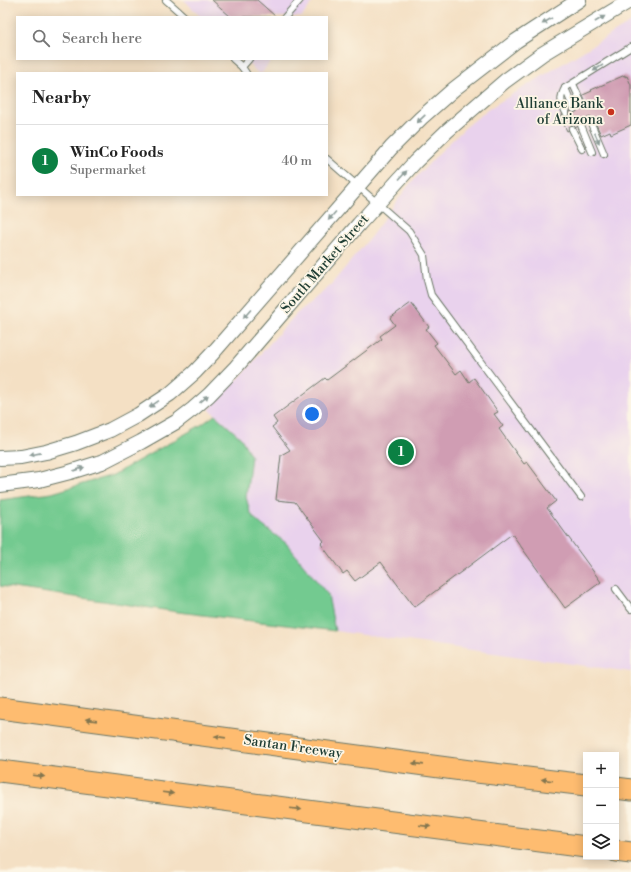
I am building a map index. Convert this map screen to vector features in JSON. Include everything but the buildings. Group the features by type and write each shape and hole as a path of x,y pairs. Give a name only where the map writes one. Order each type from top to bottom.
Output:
{"highway":[{"name":"Santan Freeway","path":"0,708 477,772 583,785"},
{"path":"0,771 583,847"},
{"path":"619,788 631,790"},
{"path":"619,851 631,853"}],"street":[{"name":"South Market Street","path":"0,458 21,457 46,452 76,443 110,430 138,415 170,394 195,372 212,354 391,148 421,118 454,89 516,41 579,0"},
{"name":"South Market Street","path":"0,485 39,480 102,462 176,422 193,409 236,367 377,204 415,162 447,131 505,81 542,54 631,0"}],"lane":[{"path":"166,0 184,16"},
{"path":"286,16 300,0"},
{"path":"566,113 562,105 561,94 565,88 631,47"},
{"path":"234,60 245,72"},
{"path":"242,67 248,60"},
{"path":"573,84 583,106"},
{"path":"565,88 574,109"},
{"path":"590,121 604,154"},
{"path":"581,125 592,152"},
{"path":"572,129 582,148"},
{"path":"328,161 409,231 424,255 426,280 430,296 581,497"},
{"path":"616,589 631,609"}],"shaded area":[{"path":"184,0 314,0 303,16 200,16"},
{"path":"631,22 631,672 335,631 328,595 286,543 263,526 250,512 246,497 251,456 241,438 209,409 242,375 296,314 329,287 369,239 409,185 468,125 490,108"},
{"path":"245,60 271,60 263,72 257,72"}],"green space":[{"path":"215,415 241,438 251,456 246,497 250,512 263,526 286,543 328,595 335,631 178,612 0,586 0,500 52,493 113,475 201,425"}],"place":[{"name":"Alliance Bank of Arizona","path":"611,112"},
{"name":"WinCo Foods","path":"401,452"}]}
